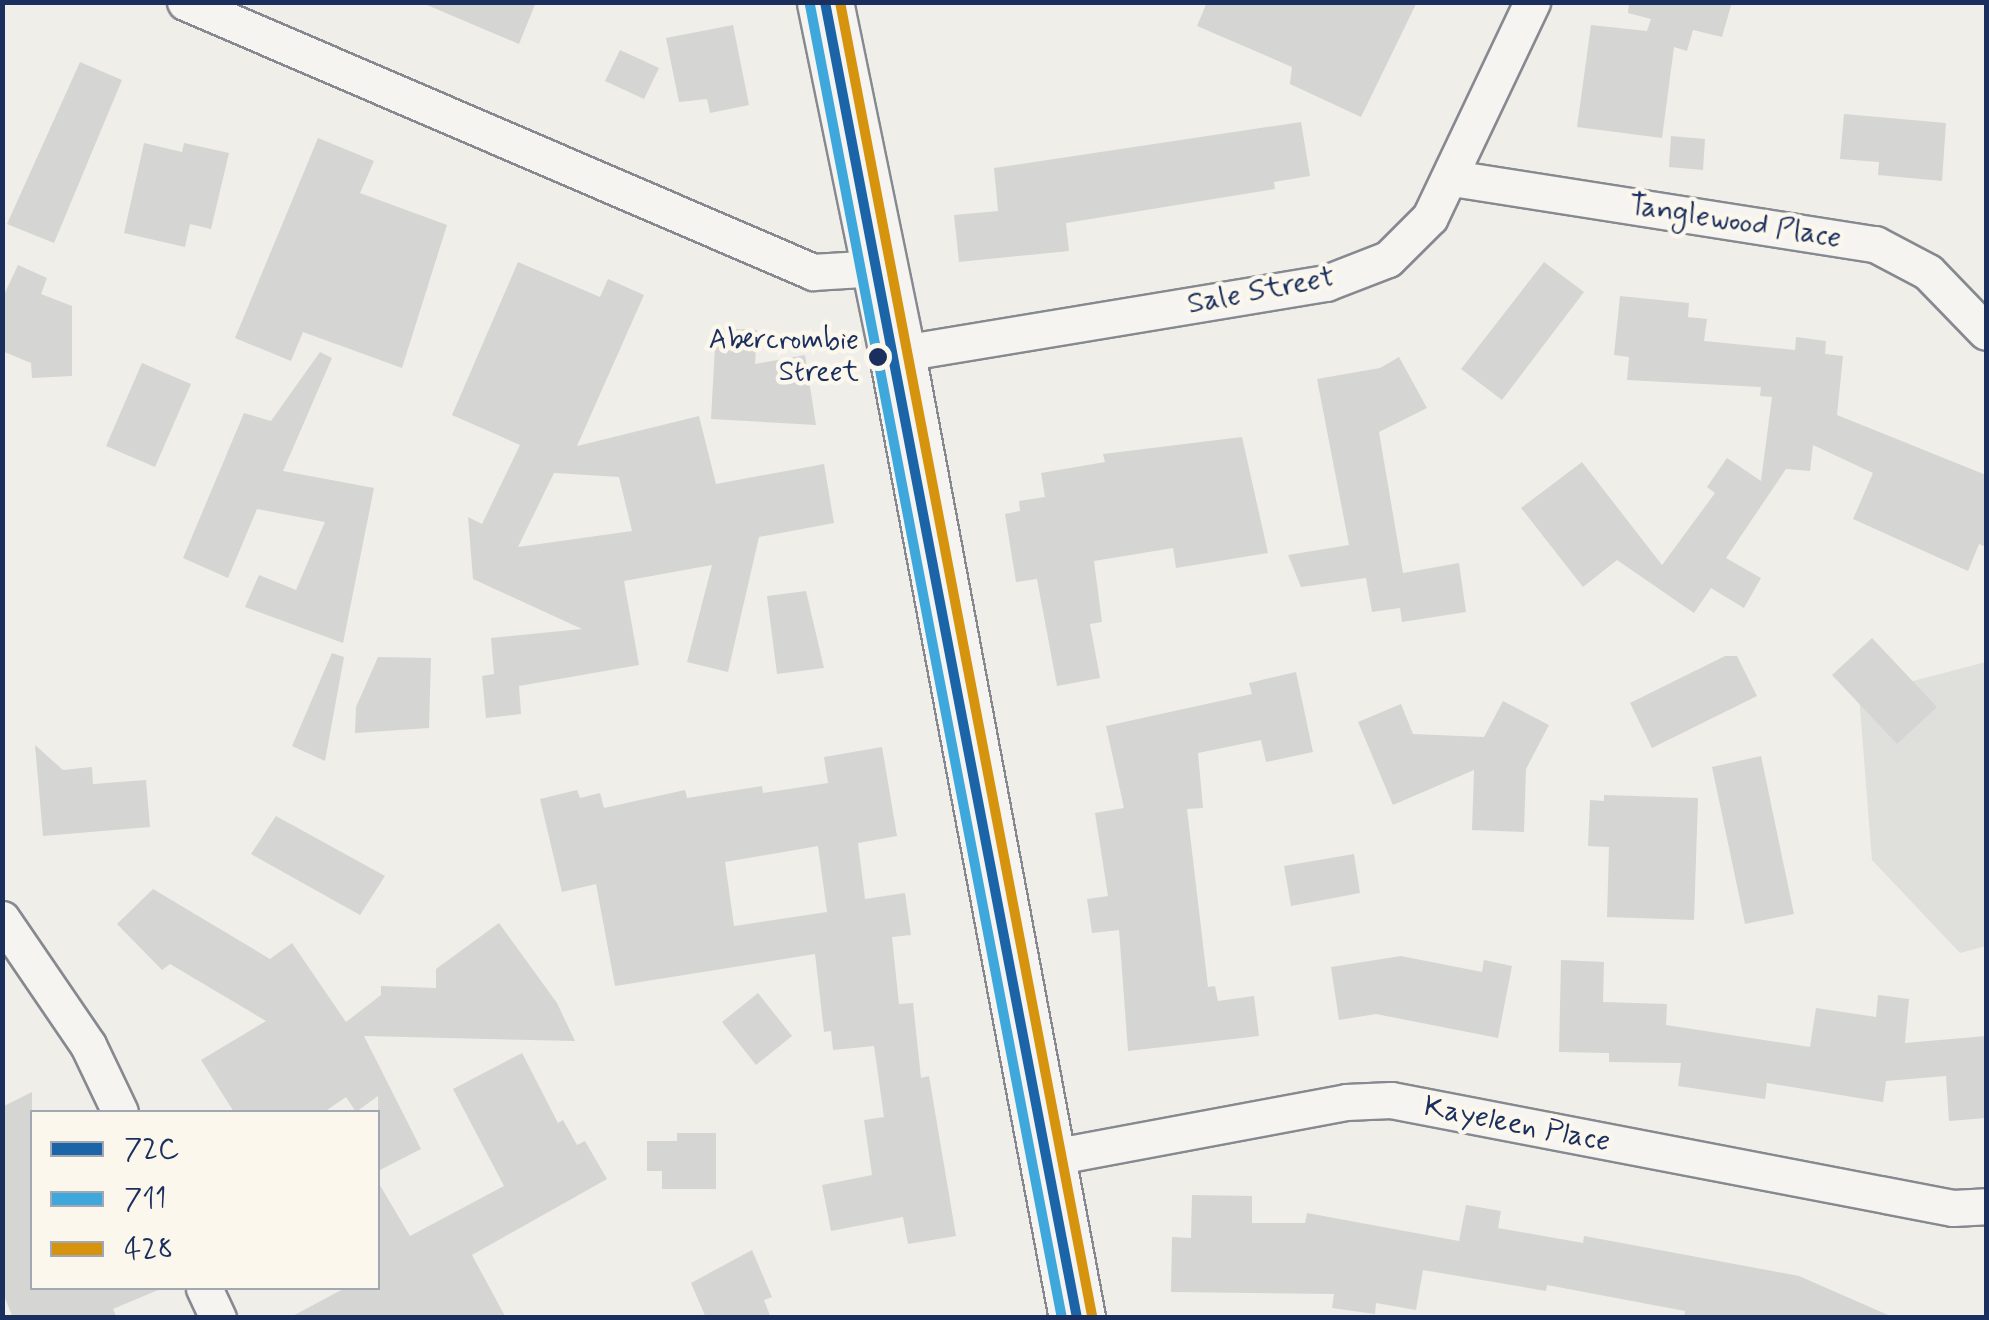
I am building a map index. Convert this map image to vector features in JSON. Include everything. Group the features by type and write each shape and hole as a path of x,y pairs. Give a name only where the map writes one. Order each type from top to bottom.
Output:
{"main road":[{"path":"824,2 897,354 1077,1318"}],"street":[{"path":"185,2 813,272 878,268"},
{"name":"Sale Street","path":"897,354 1326,283 1410,242 1452,178 1532,2"},
{"name":"Tanglewood Place","path":"1452,178 1875,244 1928,272 1986,332"},
{"path":"2,919 88,1045 119,1110"},
{"name":"Kayeleen Place","path":"1047,1158 1346,1102 1391,1100 1954,1208 1986,1206"},
{"path":"205,1290 218,1318"}],"shaded area":[{"path":"1986,662 1986,946 1960,953 1872,860 1859,695"}],"building":[{"path":"420,2 536,2 519,44"},
{"path":"1207,2 1417,2 1361,117 1290,84 1292,67 1197,26"},
{"path":"1629,2 1732,2 1722,37 1693,30 1687,51 1674,47 1662,138 1577,127 1591,25 1647,31 1651,19 1628,13"},
{"path":"733,25 749,105 710,113 707,99 679,102 666,38"},
{"path":"620,50 659,68 644,99 605,81"},
{"path":"80,62 122,80 54,243 7,224"},
{"path":"1844,114 1946,123 1942,181 1878,175 1879,162 1840,159"},
{"path":"1301,122 1310,176 1274,182 1275,189 1066,223 1069,251 959,262 954,215 998,211 994,168"},
{"path":"1671,136 1705,139 1703,170 1669,167"},
{"path":"318,138 374,161 360,193 447,225 402,368 303,332 291,361 235,338"},
{"path":"144,143 182,152 184,143 229,153 211,229 190,224 185,247 124,233"},
{"path":"518,262 600,297 608,279 644,295 577,446 699,416 716,484 824,464 834,523 759,537 728,672 687,662 712,565 624,581 639,665 519,686 521,714 486,718 482,676 494,674 491,638 582,629 473,579 468,517 482,524 520,445 452,415","holes":["554,473 619,477 632,531 518,547"]},
{"path":"1544,262 1584,292 1502,400 1461,369"},
{"path":"18,265 47,278 41,294 72,306 72,376 32,378 31,363 2,351 2,299"},
{"path":"1620,296 1689,303 1688,317 1707,319 1704,341 1795,350 1796,337 1826,341 1825,354 1843,356 1837,415 1986,475 1986,547 1979,544 1968,571 1853,519 1873,473 1813,445 1810,471 1786,469 1726,558 1761,578 1744,608 1711,588 1694,613 1617,560 1583,587 1521,508 1582,462 1662,565 1715,493 1707,487 1727,458 1761,481 1772,397 1760,396 1761,387 1627,380 1629,357 1614,355"},
{"path":"716,328 757,330 755,364 805,355 816,425 711,419"},
{"path":"320,352 332,358 283,471 374,488 343,643 245,607 259,575 296,590 325,522 257,509 228,578 183,558 244,413 271,421"},
{"path":"1399,357 1427,408 1379,432 1403,573 1459,563 1466,612 1402,622 1400,608 1372,612 1366,578 1301,587 1288,555 1349,545 1317,379 1380,368"},
{"path":"142,363 191,384 155,467 106,446"},
{"path":"1242,437 1268,553 1176,568 1173,548 1094,561 1102,622 1090,624 1100,678 1057,686 1037,579 1016,582 1005,514 1020,511 1019,501 1045,497 1041,473 1105,462 1103,454"},
{"path":"806,591 824,668 777,674 767,596"},
{"path":"1872,638 1937,707 1897,744 1832,675"},
{"path":"332,653 344,657 325,761 292,746"},
{"path":"1725,656 1737,656 1757,696 1652,748 1630,703"},
{"path":"378,657 431,658 429,728 355,733 356,707"},
{"path":"1296,672 1313,752 1266,762 1261,740 1198,753 1203,808 1187,809 1208,987 1215,986 1218,1001 1254,996 1259,1036 1128,1051 1119,930 1092,933 1087,899 1108,896 1095,813 1124,808 1106,726 1252,694 1249,683"},
{"path":"1503,701 1549,725 1526,769 1524,832 1472,830 1474,770 1393,805 1358,722 1401,704 1413,734 1484,737"},
{"path":"35,745 63,770 92,767 93,784 146,780 150,827 43,836"},
{"path":"882,747 897,836 858,843 865,899 905,893 911,935 892,937 899,1004 913,1003 921,1078 929,1076 956,1236 908,1244 903,1217 831,1231 822,1185 872,1175 864,1120 884,1117 874,1046 833,1050 831,1031 824,1032 815,954 615,986 596,884 562,892 540,799 577,790 580,798 600,793 604,808 685,790 687,798 762,786 763,793 828,783 824,757","holes":["818,846 827,912 734,926 725,862"]},
{"path":"1761,756 1794,914 1745,924 1712,767"},
{"path":"1604,795 1698,798 1694,920 1607,917 1609,847 1588,846 1590,800 1604,801"},
{"path":"276,816 385,876 360,915 251,854"},
{"path":"1354,854 1360,893 1291,906 1284,866"},
{"path":"153,889 270,959 292,943 346,1022 381,995 381,986 436,988 436,969 499,923 557,1003 575,1041 364,1036 421,1149 380,1170 378,1096 359,1110 346,1097 327,1110 233,1110 201,1060 266,1021 170,964 162,970 117,924"},
{"path":"1401,956 1482,972 1484,960 1512,966 1498,1038 1376,1014 1339,1020 1331,967"},
{"path":"1561,960 1604,962 1603,1002 1667,1004 1666,1025 1810,1047 1816,1008 1876,1017 1878,995 1909,999 1905,1043 1986,1036 1986,1118 1949,1121 1946,1076 1886,1081 1883,1102 1767,1083 1765,1099 1678,1086 1681,1063 1609,1062 1609,1053 1559,1052"},
{"path":"758,993 792,1036 756,1065 722,1022"},
{"path":"522,1053 558,1123 563,1120 577,1145 585,1141 607,1179 472,1255 506,1318 289,1318 341,1290 380,1290 380,1185 410,1236 504,1186 453,1089"},
{"path":"32,1092 30,1290 158,1290 113,1309 117,1318 13,1318 2,1291 2,1107"},
{"path":"677,1133 716,1133 716,1189 662,1189 662,1171 647,1171 647,1141 677,1141"},
{"path":"1192,1195 1252,1196 1252,1223 1305,1223 1307,1213 1459,1241 1466,1205 1501,1211 1498,1228 1583,1243 1584,1236 1799,1276 1895,1318 1684,1318 1685,1311 1547,1285 1546,1291 1423,1270 1416,1310 1376,1303 1375,1314 1332,1308 1334,1294 1171,1292 1172,1237 1191,1238"},
{"path":"752,1250 772,1297 764,1300 771,1318 706,1318 691,1283"}],"transit line":[{"name":"72C","path":"825,2 1077,1318"},
{"name":"428","path":"840,2 1092,1315"},
{"name":"711","path":"810,5 1062,1318"}],"place":[{"name":"Abercrombie Street","path":"878,357"}]}
